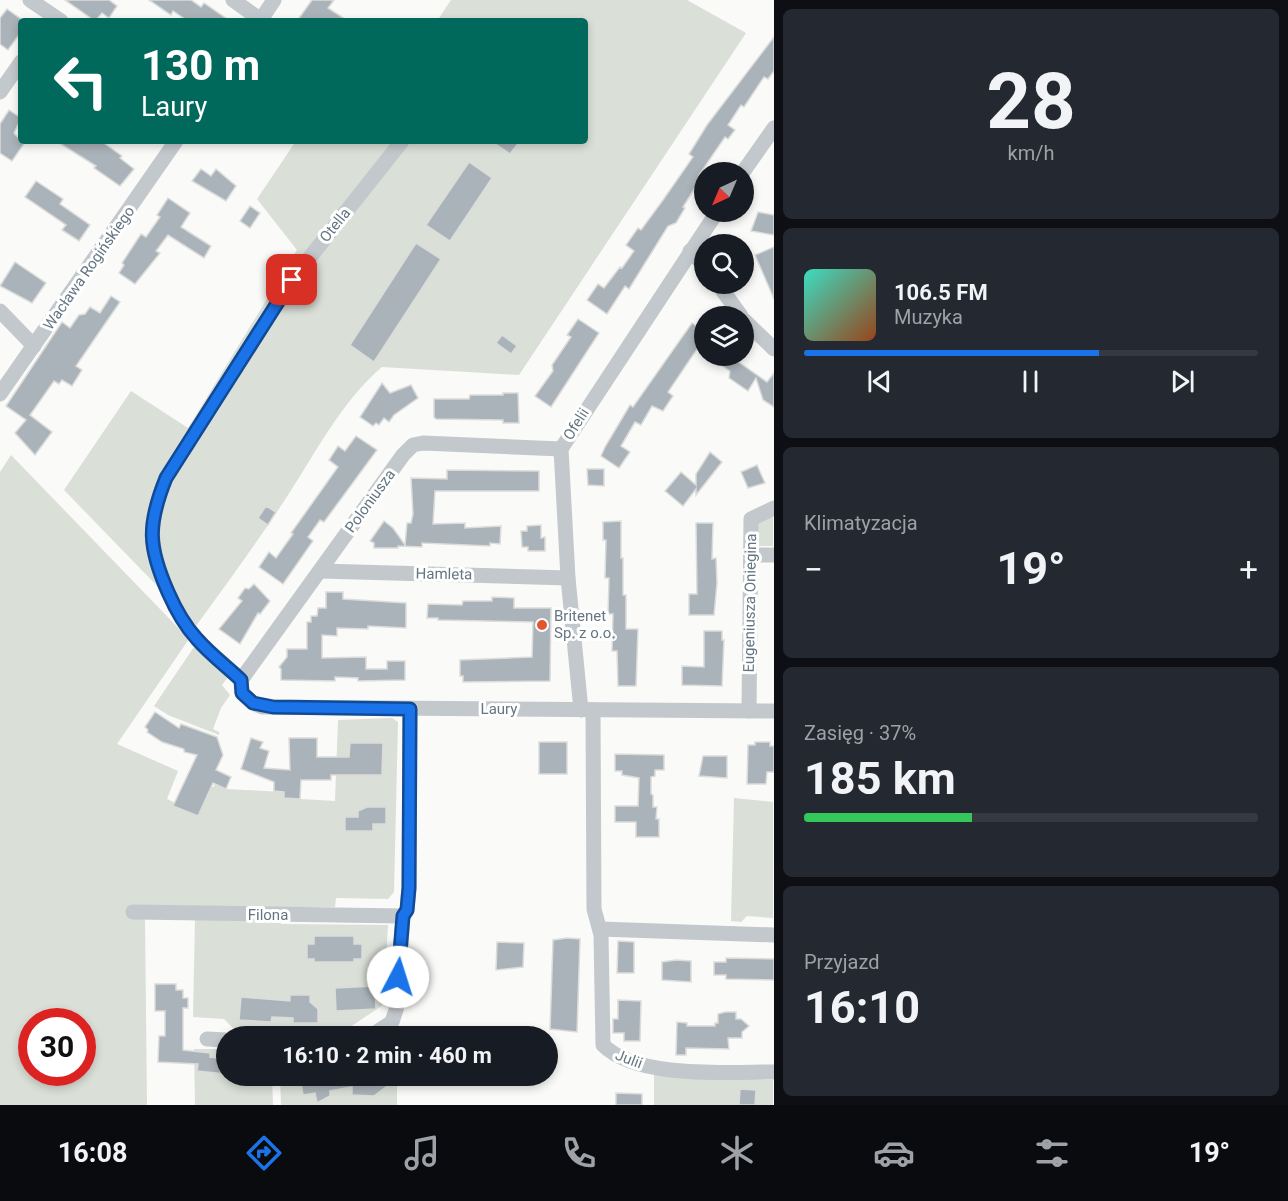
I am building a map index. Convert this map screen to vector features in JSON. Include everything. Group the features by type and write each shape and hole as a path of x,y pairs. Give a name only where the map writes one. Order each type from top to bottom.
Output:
{"street":[{"path":"30,0 53,18"},
{"path":"233,0 258,18"},
{"path":"262,18 274,0"},
{"path":"0,92 18,66"},
{"path":"750,162 774,128"},
{"name":"Wacława Rogińskiego","path":"0,394 174,144"},
{"name":"Otella","path":"241,680 196,638 172,600 153,555 152,527 156,504 166,478 266,319 313,251 400,144"},
{"name":"Ofelii","path":"587,710 568,578 561,449 710,222"},
{"path":"690,251 694,255"},
{"path":"0,311 34,346"},
{"path":"754,329 774,349"},
{"name":"Poloniusza","path":"241,680 403,455 413,445 423,443 561,449"},
{"name":"Eugeniusza Oniegina","path":"749,711 751,519 774,508"},
{"path":"751,555 774,555"},
{"name":"Hamleta","path":"320,571 568,578"},
{"name":"Laury","path":"241,680 242,693 253,703 262,707 774,711"},
{"path":"386,1026 395,1016 403,916 407,910 409,888 410,709"},
{"name":"Julii","path":"587,710 594,909 600,929 603,1046 610,1053 635,1064 663,1069 774,1072"},
{"name":"Filona","path":"133,912 403,916"},
{"path":"600,929 774,935"},
{"path":"207,1039 216,1039"}],"shaded area":[{"path":"451,0 687,0 746,33 519,375 382,367 354,395 342,411 266,528 196,626 64,490 131,391 188,428 297,250 257,199 294,144 588,144 588,18 439,18"},
{"path":"11,455 189,639 117,744 178,771 167,799 196,813 209,786 214,787 215,784 226,789 284,792 284,798 335,801 338,720 392,718 398,722 394,892 388,899 336,898 335,907 278,907 281,924 388,925 383,1005 352,1026 231,1026 224,1019 193,1017 195,919 145,919 147,1105 0,1105 0,472"},
{"path":"773,513 773,546 758,546 757,520"},
{"path":"194,647 228,677 222,685 230,695 221,708 213,729 219,732 219,735 168,715 154,706"},
{"path":"734,798 773,802 773,918 747,916 741,922 731,921"},
{"path":"194,1049 216,1049 216,1086 272,1086 273,1105 195,1105"},
{"path":"654,1075 773,1080 773,1105 654,1105"},
{"path":"280,1086 397,1086 397,1105 281,1105"}],"building":[{"path":"65,0 109,0 117,6 109,18 102,13 98,18 91,18"},
{"path":"149,0 191,0 201,7 204,3 226,18 184,18 173,11 171,15"},
{"path":"312,0 334,0 328,8 343,18 299,18"},
{"path":"7,9 20,18 18,36 8,50 0,44 0,18"},
{"path":"774,37 774,71 768,79 764,77 744,107 741,105 728,125 735,130 728,139 725,137 708,162 694,162 694,190 683,207 685,208 676,223 668,226 629,289 625,286 607,314 587,300 598,284 604,288 634,251 626,245 638,228 641,230 693,157 689,154 707,125"},
{"path":"9,110 18,116 18,124 14,133 18,138 18,144 24,144 12,161 0,153 0,124"},
{"path":"61,144 105,144 122,156 120,158 134,169 120,186 94,168 96,166"},
{"path":"495,144 518,144 510,154"},
{"path":"469,162 492,178 450,241 426,225"},
{"path":"201,169 211,176 216,169 236,186 226,201 192,181"},
{"path":"36,181 63,199 60,204 90,225 79,241 62,230 66,225 25,197"},
{"path":"168,198 190,213 181,227 211,246 204,258 168,235 156,251 160,253 135,284 119,273 124,265 122,263 141,234 146,237 160,217 157,215"},
{"path":"250,206 260,213 250,228 240,221"},
{"path":"758,212 774,215 774,235 751,231"},
{"path":"416,243 441,259 374,362 350,345"},
{"path":"774,247 774,299 755,255"},
{"path":"15,262 46,283 32,303 0,286"},
{"path":"111,296 120,302 76,366 82,370 72,386 62,380 59,384 54,381 30,415 52,432 35,455 15,433 26,420 6,406 62,322 70,328 79,315 85,314 90,307 100,313"},
{"path":"578,319 599,333 551,407 535,396 553,371 552,365 571,337 567,335"},
{"path":"692,323 694,324 694,353 668,392 673,396 663,411 652,406 641,425 635,422 621,446 630,452 619,468 601,456 630,405 633,407"},
{"path":"502,335 517,346 511,354 496,343"},
{"path":"722,366 744,366 767,382 774,373 774,407 763,400 756,378 748,391 729,378 730,371"},
{"path":"382,383 390,393 411,385 418,398 394,415 389,422 384,418 379,425 376,423 373,426 360,417"},
{"path":"503,393 518,393 519,423 503,423 503,420 436,419 434,417 434,399 469,399 470,395 503,395"},
{"path":"356,436 377,450 324,522 320,520 308,537 313,541 283,584 259,567 269,552 276,558 338,467 329,460 338,446 345,451"},
{"path":"710,452 722,462 696,495 696,489 683,506 665,491 681,472 696,485 696,474"},
{"path":"757,465 765,483 748,488 741,472"},
{"path":"587,469 604,469 604,486 588,485"},
{"path":"447,470 539,471 539,491 435,491 433,524 465,523 465,528 501,526 500,544 490,543 490,546 422,543 422,547 374,548 374,543 370,541 384,521 393,528 405,545 407,523 411,523 413,514 411,478 447,479"},
{"path":"266,506 276,512 268,525 258,518"},
{"path":"621,521 626,629 638,629 636,686 618,686 617,651 612,651 613,614 608,614 609,578 605,578 606,540 603,540 603,522"},
{"path":"696,523 713,523 712,559 716,558 717,583 714,615 689,615 689,594 697,594"},
{"path":"541,525 541,538 545,537 545,551 528,551 528,547 522,547 521,531 527,531 527,526"},
{"path":"254,584 270,601 260,614 258,613 240,644 219,629 242,601 238,598 245,588 249,589"},
{"path":"326,592 343,592 343,599 406,603 406,628 368,626 368,629 337,628 337,636 322,635 322,658 366,657 366,669 387,669 387,661 405,661 405,680 358,681 358,678 335,677 335,681 281,680 279,667 287,657 287,649 307,649 307,622 311,622 311,616 317,616 318,608 326,608"},
{"path":"492,597 514,598 514,608 551,608 550,681 463,682 463,676 460,676 460,660 532,657 533,622 438,620 438,618 427,618 428,604 462,605 463,601 492,601"},
{"path":"704,631 722,631 722,640 724,640 722,686 682,685 682,666 704,667"},
{"path":"155,712 179,728 181,724 217,737 223,755 216,770 231,777 226,789 213,783 198,816 173,806 197,755 162,742 147,732 145,727"},
{"path":"251,738 263,742 260,748 269,751 264,768 290,770 289,738 317,738 317,757 349,757 350,743 383,743 382,775 331,775 331,780 301,780 300,799 284,798 284,792 274,791 274,782 241,769"},
{"path":"539,742 567,742 567,774 539,774"},
{"path":"755,742 770,742 770,746 774,746 774,772 767,772 766,784 747,784 748,745 755,745"},
{"path":"615,754 664,755 664,770 655,770 655,776 651,777 653,807 657,807 656,819 659,819 659,837 636,837 636,822 615,822 615,806 638,806 639,778 622,775 622,771 615,771"},
{"path":"703,756 727,756 727,778 699,776"},
{"path":"367,807 386,807 386,824 373,824 373,831 345,831 345,817 358,817 358,811"},
{"path":"314,936 354,936 354,944 362,944 362,959 354,959 354,962 314,962 314,959 307,959 307,944 314,944"},
{"path":"580,939 577,1032 558,1030 558,1026 550,1026 553,940"},
{"path":"618,941 634,942 634,973 617,973"},
{"path":"497,942 524,943 523,967 496,970"},
{"path":"726,958 774,959 774,980 726,979 726,975 714,975 714,962 726,962"},
{"path":"691,961 691,982 662,980 662,962"},
{"path":"155,984 176,984 176,990 183,990 183,998 188,998 188,1008 183,1008 183,1050 210,1053 210,1057 216,1058 216,1073 197,1071 198,1064 158,1062 159,1036 165,1036 165,1011 155,1011"},
{"path":"375,986 376,1009 336,1011 335,988"},
{"path":"290,995 310,995 310,1002 318,1009 318,1023 293,1023 293,1018 272,1017 271,1022 239,1020 241,997 290,1001"},
{"path":"618,1000 641,1001 640,1041 624,1041 624,1033 613,1033 613,1019 618,1019"},
{"path":"736,1012 736,1019 741,1019 749,1026 742,1032 742,1038 728,1038 729,1049 686,1048 686,1055 676,1055 677,1022 687,1023 687,1026 715,1026 715,1023 718,1023 718,1014"},
{"path":"302,1086 387,1086 374,1096 352,1095 352,1087 330,1091 330,1096 317,1103 315,1093 303,1095"},
{"path":"740,1089 756,1090 755,1105 739,1105"},
{"path":"616,1093 642,1094 642,1105 616,1105"}],"place":[{"name":"Britenet Sp. z o.o.","path":"542,625"}],"route":[{"path":"292,280 166,478 156,504 152,527 153,555 181,617 196,638 241,680 242,693 253,703 262,707 410,709 409,888 407,910 403,916 398,977"}]}
